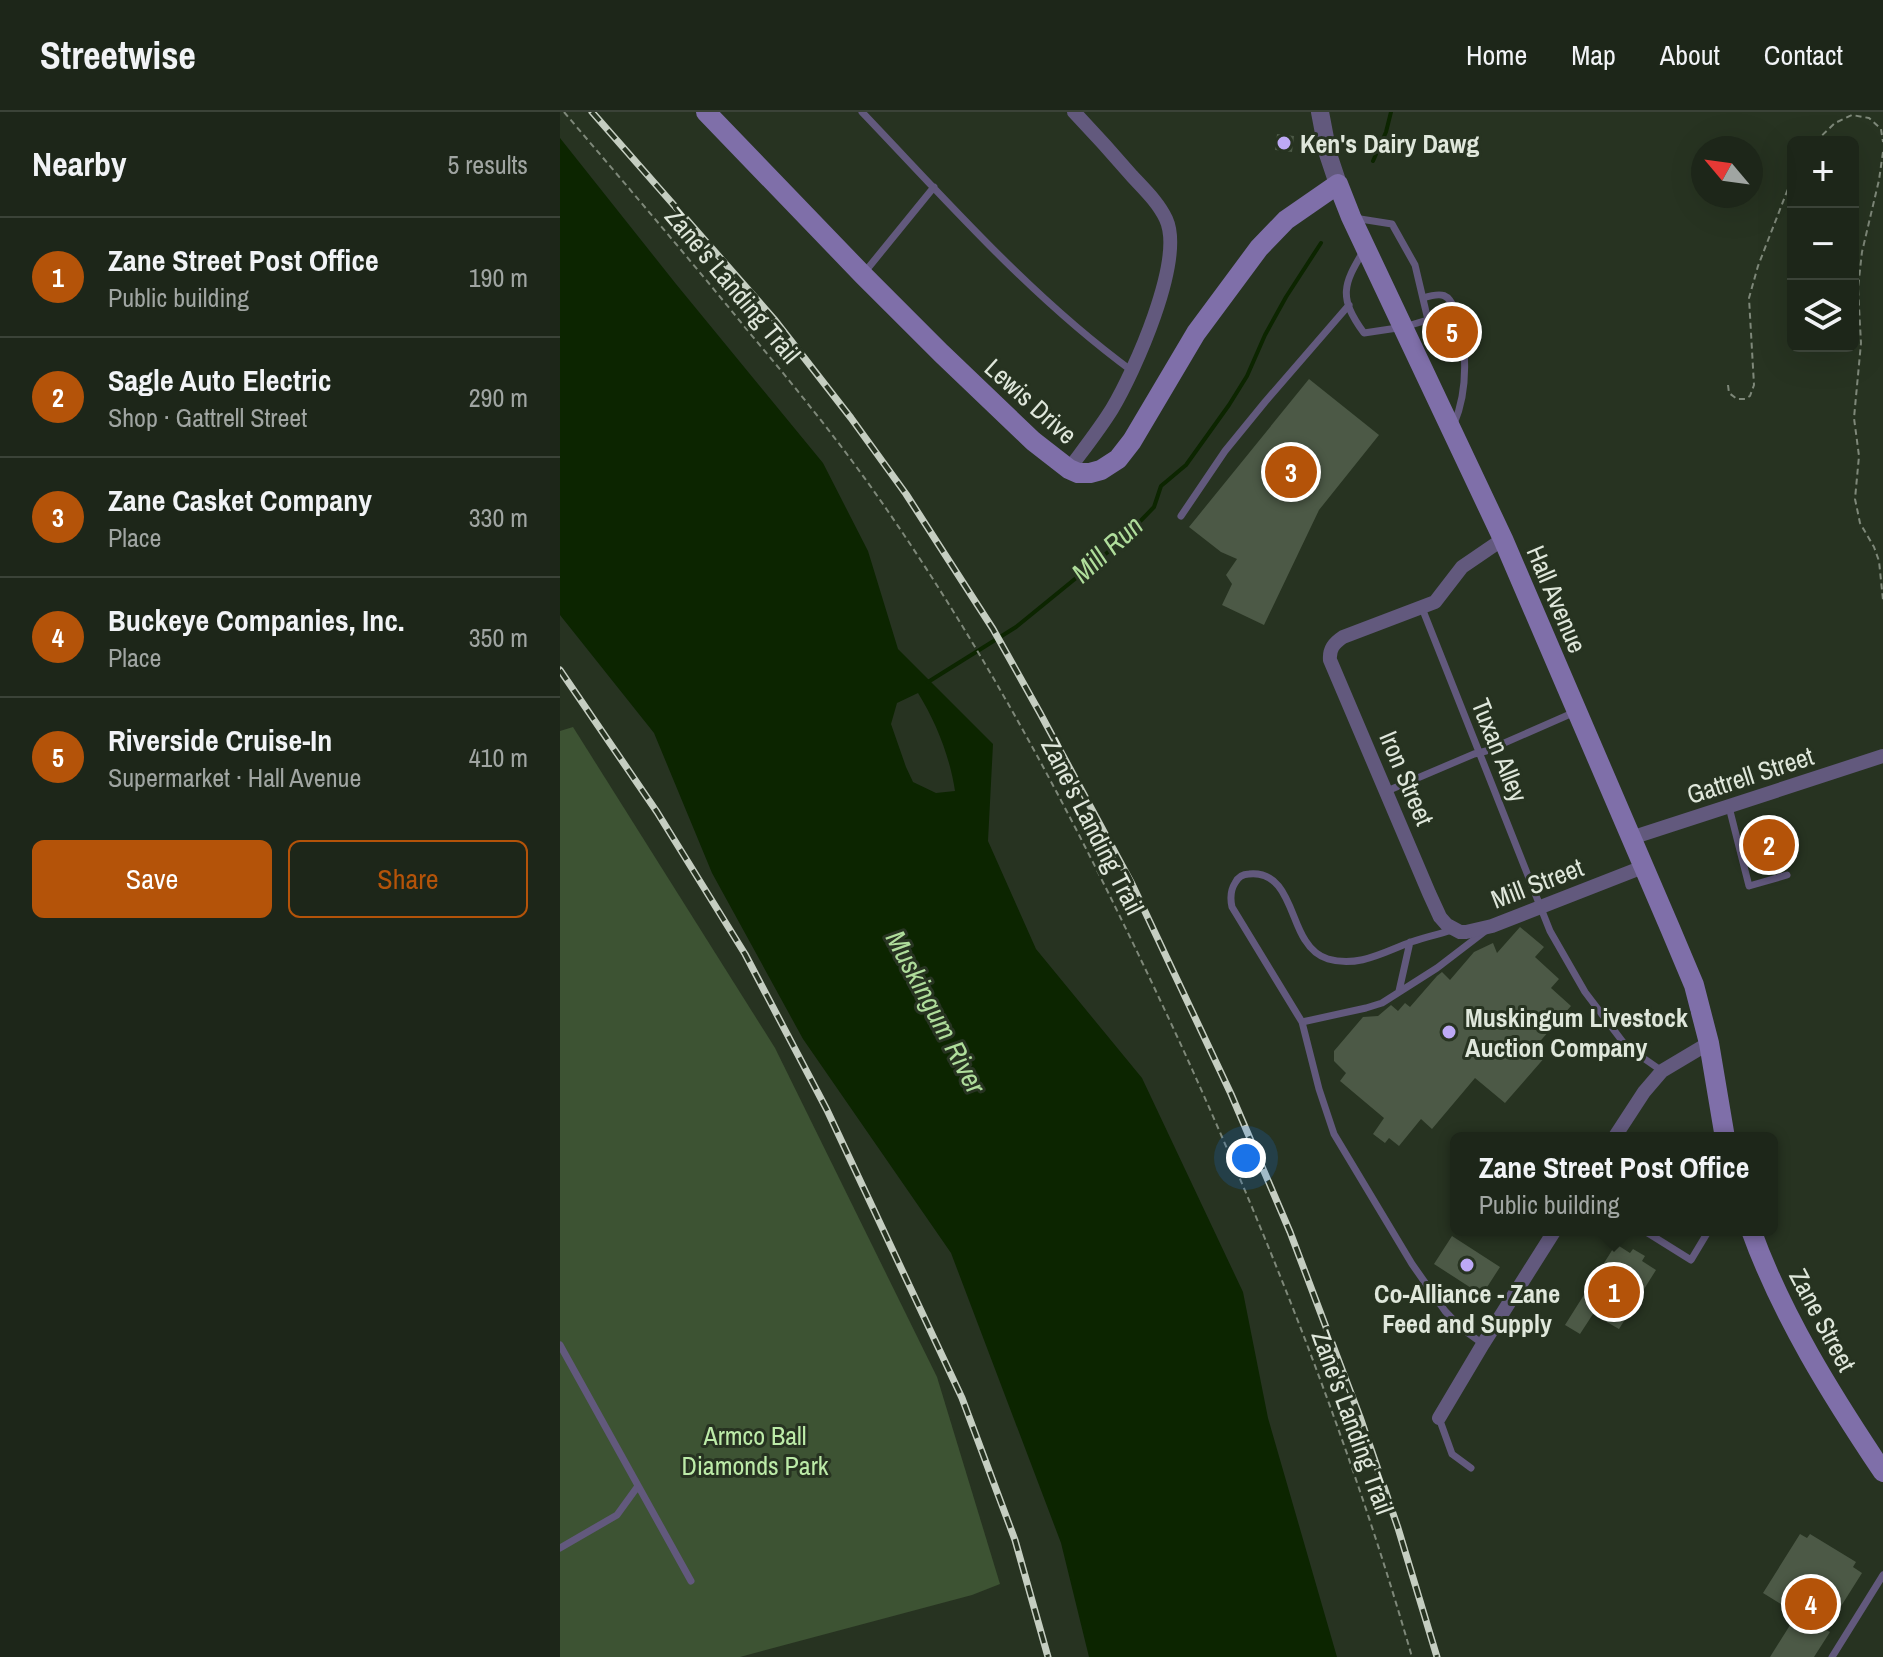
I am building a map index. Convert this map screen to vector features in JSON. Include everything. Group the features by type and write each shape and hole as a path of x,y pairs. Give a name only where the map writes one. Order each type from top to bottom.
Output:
{"main road":[{"name":"Lewis Drive","path":"706,112 863,275 1033,441 1078,473 1101,470 1118,459 1132,441 1196,333 1259,248 1286,220 1338,184"},
{"name":"Hall Avenue","path":"1338,184 1365,248 1503,539 1694,985 1709,1043"},
{"path":"1709,1043 1724,1132"},
{"name":"Zane Street","path":"1753,1236 1794,1326 1847,1418 1883,1472"}],"street":[{"path":"1069,469 1111,410 1132,371 1161,295 1170,255 1170,228 1160,207 1074,112"},
{"path":"1320,112 1328,154 1338,184"},
{"path":"1422,608 1435,602 1462,567 1503,539"},
{"name":"Iron Street","path":"1422,608 1343,637 1331,648 1330,660 1440,917 1451,927"},
{"name":"Gattrell Street","path":"1631,838 1883,756"},
{"name":"Mill Street","path":"1451,927 1466,932 1492,926 1643,867"},
{"path":"1618,1132 1662,1071 1709,1043"},
{"path":"1439,1418 1551,1236"}],"lane":[{"path":"862,112 979,236 1062,315 1132,371"},
{"path":"863,275 934,187"},
{"path":"1351,217 1392,224 1415,265 1428,320"},
{"path":"1365,248 1347,282 1345,295 1355,321 1364,333 1404,327 1441,316"},
{"path":"1423,298 1444,295 1451,299 1456,312"},
{"path":"1181,516 1225,451 1349,305"},
{"path":"1452,429 1461,408 1464,351"},
{"name":"Tuxan Alley","path":"1422,608 1550,931 1585,992 1626,1046 1662,1071"},
{"path":"1387,791 1577,711"},
{"path":"1729,807 1749,886 1787,875"},
{"path":"1451,927 1350,963 1325,959 1316,953 1302,936 1284,892 1264,876 1254,873 1237,878 1230,897 1232,907 1302,1022 1334,1134 1412,1264 1445,1311 1483,1344"},
{"path":"1302,1022 1382,1003 1437,968 1492,926"},
{"path":"1399,992 1410,942"},
{"path":"1653,1236 1691,1260 1705,1236"},
{"path":"560,1345 691,1581"},
{"path":"1439,1418 1452,1454 1471,1468"},
{"path":"560,1548 617,1515 638,1486"},
{"path":"1832,1657 1883,1575"}],"path":[{"name":"Zane's Landing Trail","path":"564,112 822,420 887,509 982,658 1088,853 1215,1120 1290,1301 1325,1395 1412,1657"},
{"path":"1821,136 1835,123 1852,115 1869,118 1881,129 1883,142"},
{"path":"1883,152 1862,252 1858,288 1861,343 1854,418 1859,456 1855,499 1860,523 1879,561 1883,600"},
{"path":"1728,385 1729,393 1737,399 1745,399 1754,385 1749,298 1787,191"}],"green space":[{"name":"Armco Ball Diamonds Park","path":"573,727 775,1048 937,1377 1000,1584 972,1595 740,1657 560,1657 560,731"}],"water":[{"name":"Muskingum River","path":"560,138 823,463 868,551 898,649 993,744 988,841 1036,949 1142,1078 1243,1292 1268,1418 1337,1657 1089,1657 1061,1543 951,1253 803,1039 712,873 654,733 560,615","holes":["918,693 946,753 955,791 936,793 913,782 891,724 897,703"]}],"building":[{"name":"Ken's Dairy Dawg","path":"1277,134 1294,136 1292,152 1275,150"},
{"path":"1466,310 1474,349 1463,345 1453,353 1451,341 1436,344 1432,325 1446,321 1447,314 1458,318"},
{"path":"1309,379 1379,435 1319,510 1264,625 1222,605 1232,584 1226,575 1237,559 1221,552 1189,527"},
{"path":"1781,821 1792,860 1758,870 1747,830"},
{"name":"Muskingum Livestock Auction Company","path":"1520,927 1544,947 1535,957 1559,979 1551,988 1571,1006 1535,1047 1546,1056 1505,1103 1475,1078 1432,1129 1421,1119 1399,1146 1389,1138 1385,1143 1373,1134 1384,1118 1340,1081 1346,1073 1334,1061 1334,1051 1363,1017 1378,1016 1391,1005 1398,1011 1405,1003 1410,1007 1442,972 1450,980 1474,952 1493,943 1497,953"},
{"name":"Co-Alliance - Zane Feed and Supply","path":"1452,1236 1500,1267 1482,1295 1434,1264"},
{"path":"1616,1244 1630,1253 1633,1249 1645,1256 1642,1261 1656,1270 1619,1329 1593,1314 1580,1334 1565,1325"},
{"path":"1800,1534 1807,1538 1810,1534 1856,1562 1853,1567 1862,1573 1826,1630 1830,1632 1814,1657 1770,1657 1797,1614 1763,1593"}],"waterway":[{"name":"Mill Run","path":"1373,161 1391,112"},
{"name":"Mill Run","path":"928,682 1016,627 1119,543 1154,507 1161,486 1186,465 1229,405 1286,297 1321,243"}],"railway":[{"path":"592,112 774,319 851,418 906,494 993,629 1040,713 1132,884 1231,1094 1290,1232 1360,1417 1437,1657"},
{"path":"560,670 657,812 745,954 827,1110 962,1398 1015,1540 1048,1657"}],"place":[{"name":"Ken's Dairy Dawg","path":"1284,143"},
{"name":"Riverside Cruise-In","path":"1452,332"},
{"name":"Zane Casket Company","path":"1291,472"},
{"name":"Sagle Auto Electric","path":"1769,845"},
{"name":"Muskingum Livestock Auction Company","path":"1449,1032"},
{"name":"Co-Alliance - Zane Feed and Supply","path":"1467,1265"},
{"name":"Zane Street Post Office","path":"1614,1292"},
{"name":"Buckeye Companies, Inc.","path":"1811,1604"}]}
